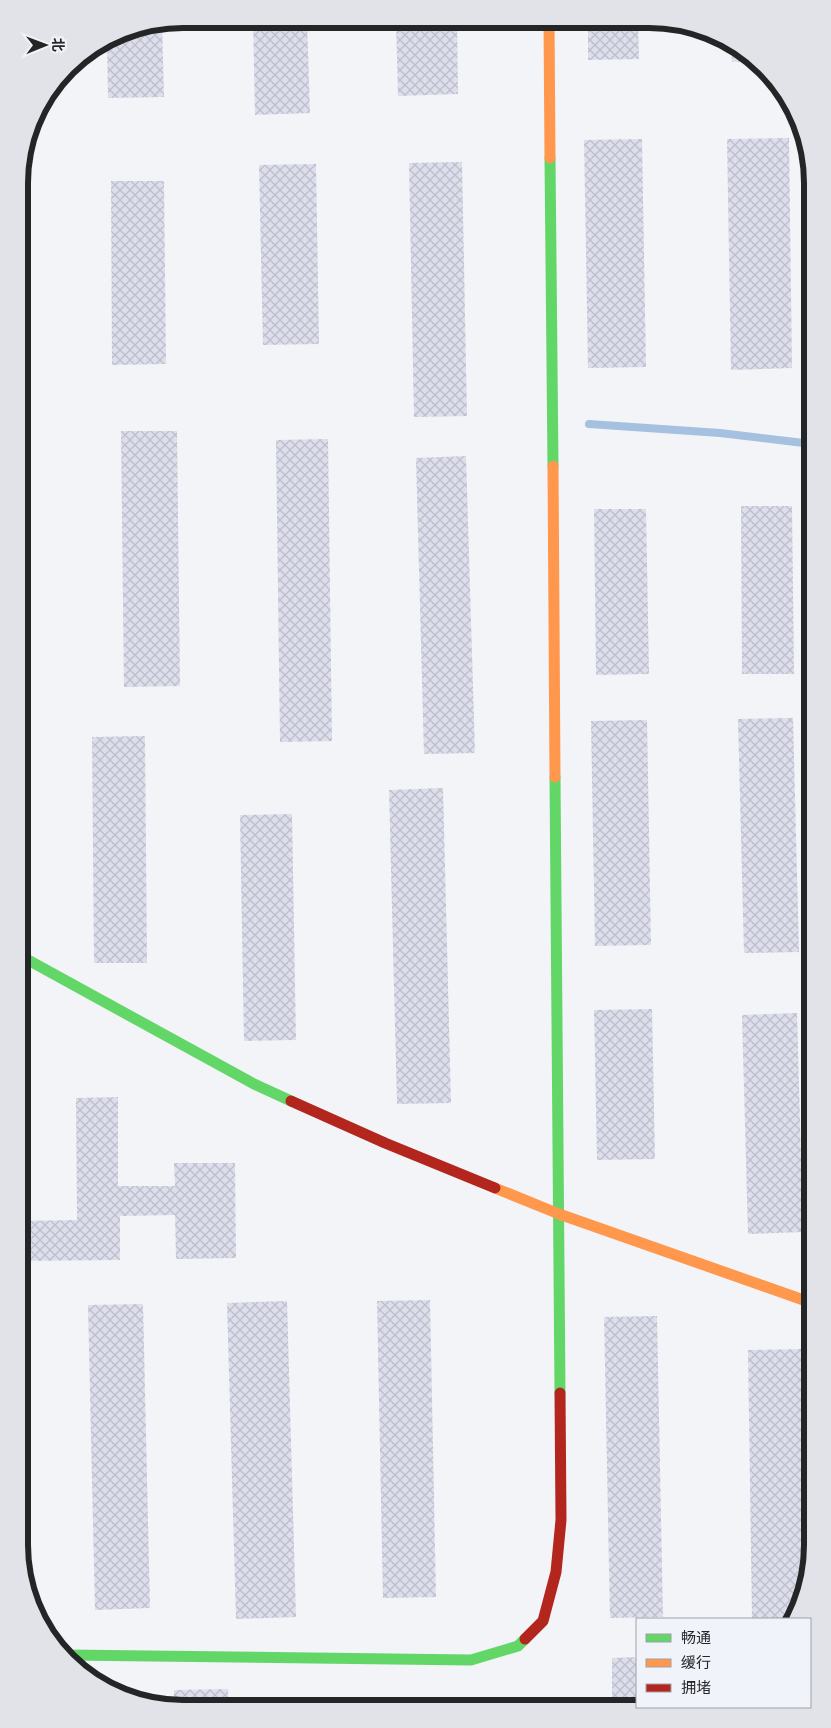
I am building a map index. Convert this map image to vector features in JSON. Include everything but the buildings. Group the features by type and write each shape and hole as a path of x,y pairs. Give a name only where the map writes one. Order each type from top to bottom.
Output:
{"street":[{"path":"73,1655 471,1660 518,1646 543,1620 556,1572 561,1520 549,28"},
{"path":"28,960 254,1084 386,1143 559,1214 803,1300"}],"waterway":[{"path":"589,424 720,433 804,443"}],"traffic: fast":[{"path":"550,158 553,466"},
{"path":"555,777 560,1393"},
{"path":"28,960 254,1084 291,1101"},
{"path":"73,1655 471,1660 518,1646 525,1639"}],"traffic: slow":[{"path":"549,28 550,158"},
{"path":"553,466 555,777"},
{"path":"495,1188 559,1214 803,1300"}],"traffic: jam":[{"path":"291,1101 385,1143 495,1188"},
{"path":"525,1639 543,1621 556,1572 561,1520 560,1393"}]}
